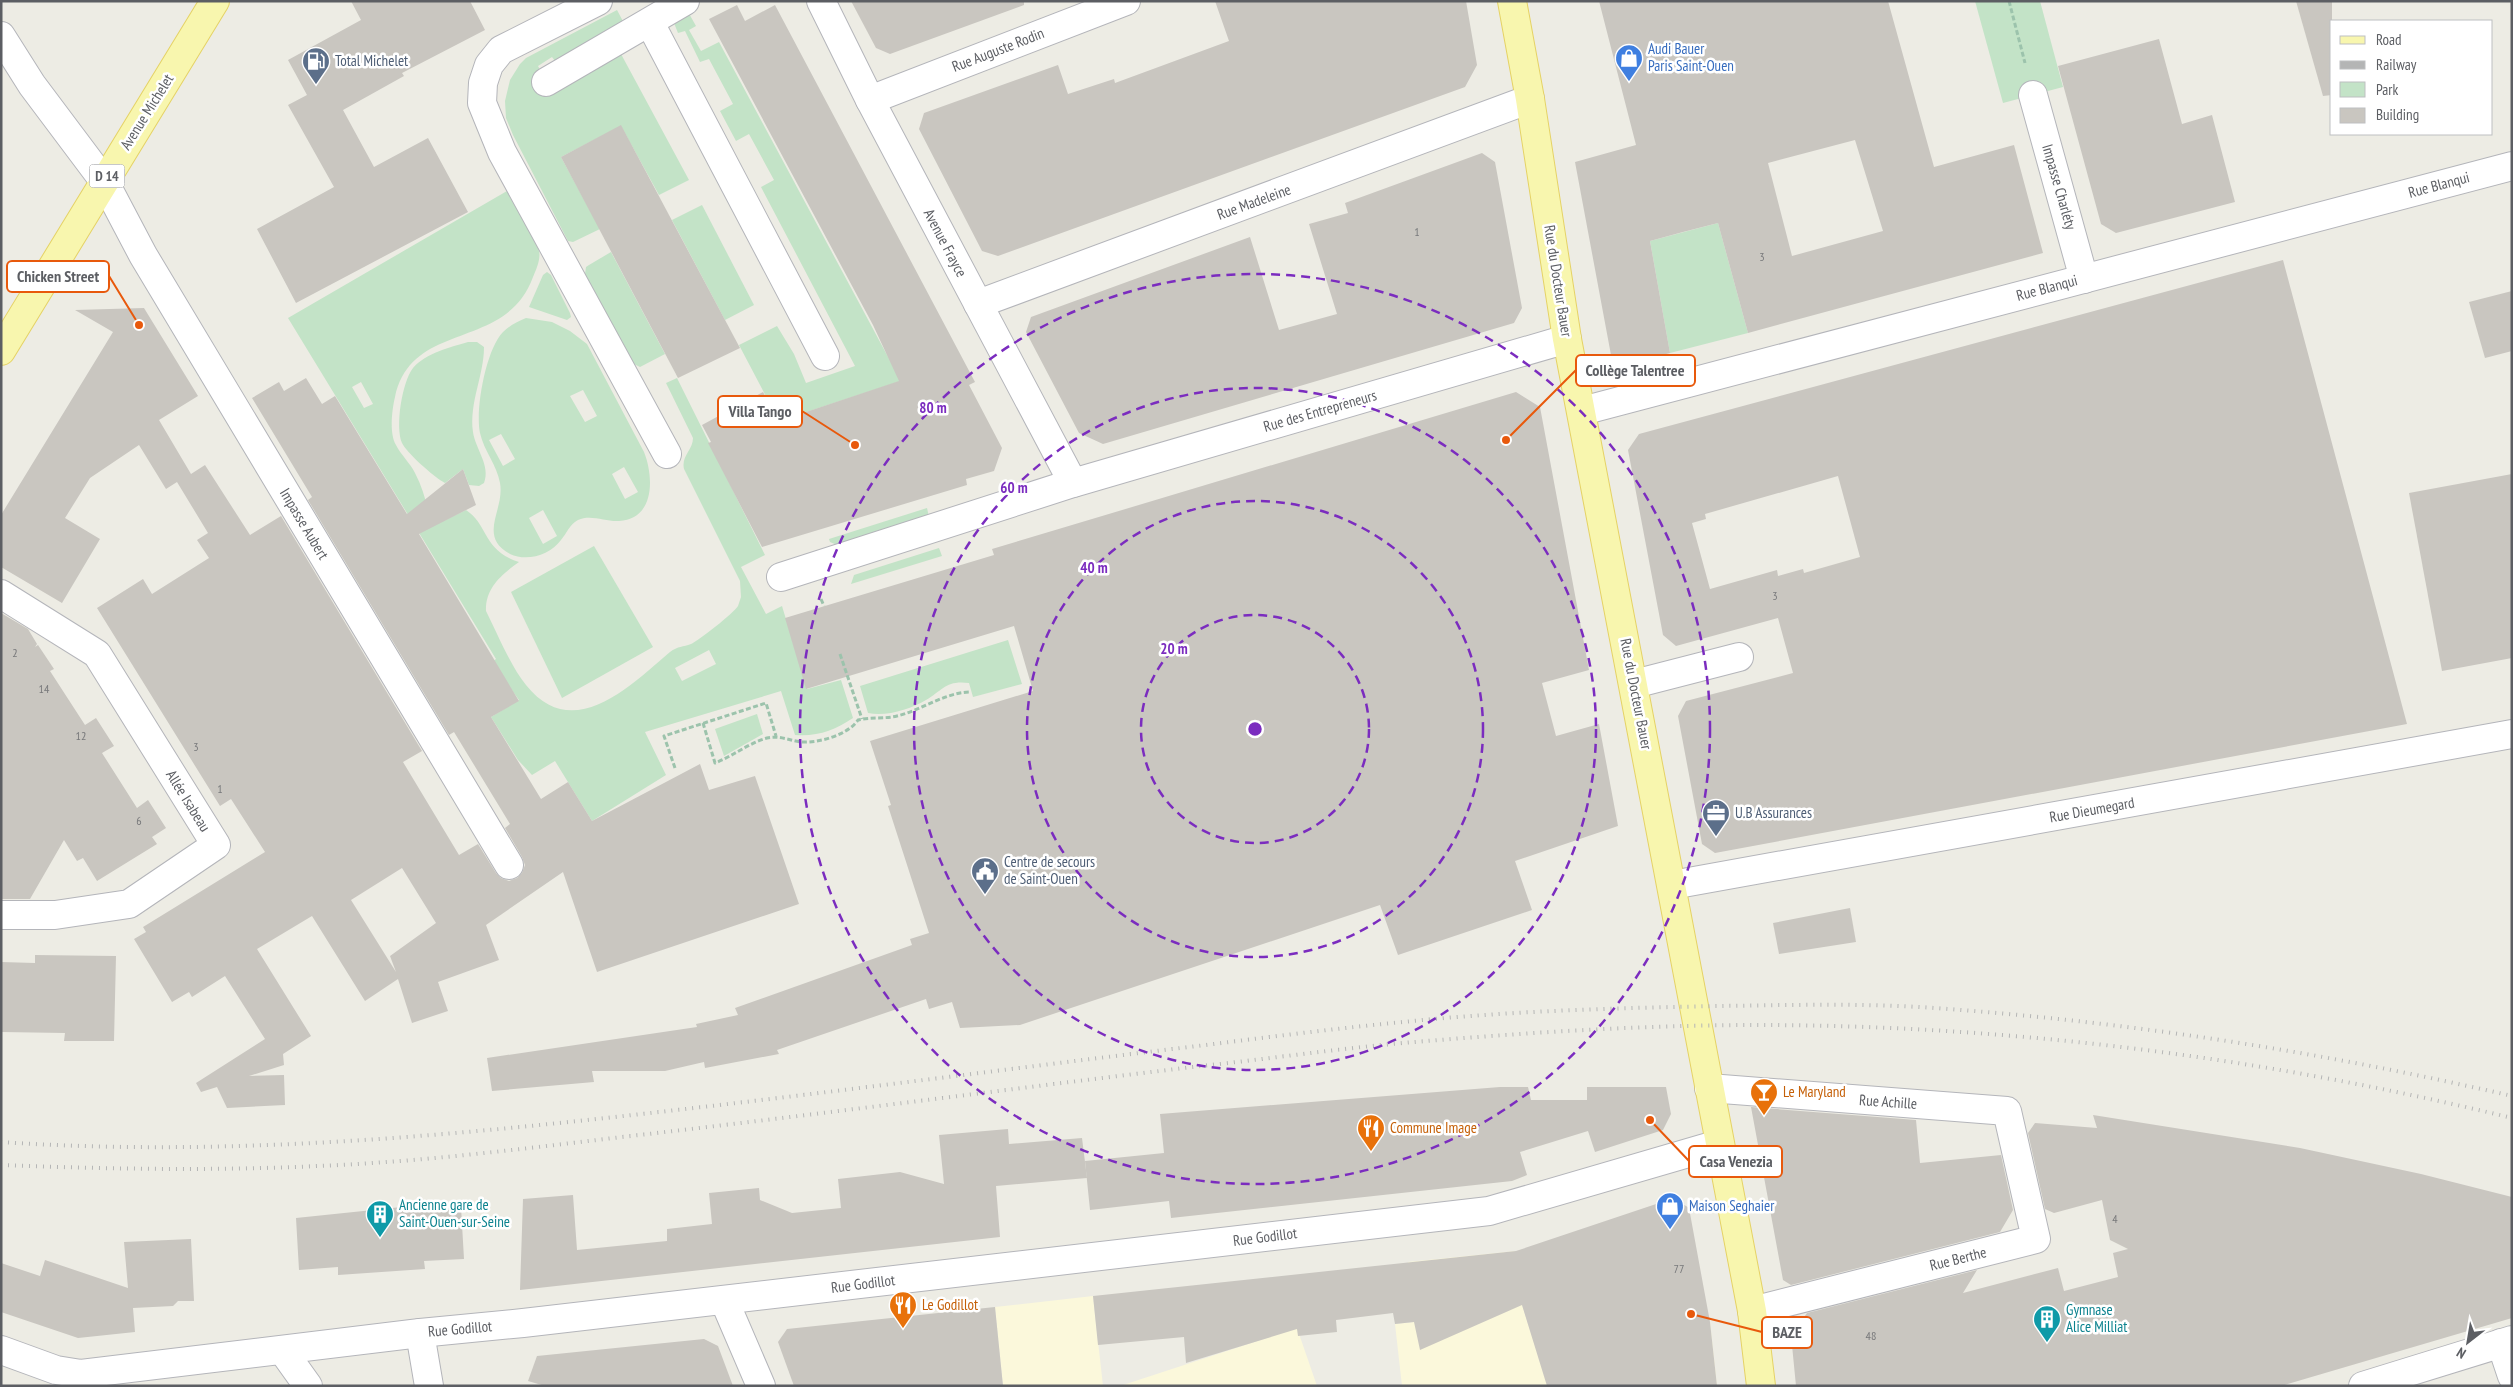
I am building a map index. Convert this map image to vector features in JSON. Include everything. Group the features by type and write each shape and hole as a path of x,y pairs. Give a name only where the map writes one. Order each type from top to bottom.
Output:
{"main road":[{"name":"Avenue Michelet","path":"1,351 215,1"},
{"name":"Rue du Docteur Bauer","path":"1512,1 1530,99 1567,339 1752,1311 1761,1386"}],"street":[{"path":"598,1 502,50 488,65 483,83 482,103 502,152 667,454"},
{"name":"Avenue Frayce","path":"821,1 870,100 1072,483"},
{"name":"Rue Auguste Rodin","path":"870,100 1126,1"},
{"path":"546,82 664,10 825,356"},
{"name":"Impasse Aubert","path":"1,36 32,85 104,181 143,254 509,865"},
{"name":"Impasse Charléty","path":"2033,95 2084,279"},
{"name":"Rue Madeleine","path":"978,304 1530,99"},
{"name":"Rue Blanqui","path":"1582,411 2512,166"},
{"name":"Rue des Entrepreneurs","path":"781,577 1072,483 1567,339"},
{"name":"Allée Isabeau","path":"1,594 97,654 216,845 128,904 55,915 1,915"},
{"path":"1634,684 1740,657"},
{"name":"Rue Dieumegard","path":"1672,885 2512,734"},
{"name":"Rue Achille","path":"1709,1088 2007,1111"},
{"name":"Rue Berthe","path":"1752,1311 2036,1239 2007,1111"},
{"name":"Rue Godillot","path":"1,1350 51,1378 420,1333 724,1300 1489,1211 1719,1144"},
{"path":"724,1300 761,1386"},
{"path":"420,1333 429,1386"},
{"path":"2363,1386 2506,1341 2512,1376"},
{"path":"282,1351 308,1386"}],"path":[{"path":"2009,1 2033,95"},
{"path":"840,654 862,719"},
{"path":"703,723 715,764 750,745 776,736 803,742 826,738 847,730 858,720 895,717 934,704 954,693 969,692"},
{"path":"676,768 664,736 703,723 766,703 776,736"}],"shaded area":[{"path":"1516,1251 1522,1305 1545,1376 1710,1322 1717,1386 1402,1386 1395,1324 1414,1322 1408,1262"},
{"path":"1093,1296 1103,1386 1003,1386 995,1307"},
{"path":"1297,1328 1317,1386 1120,1386"}],"green space":[{"path":"1975,1 2040,1 2063,87 2003,103"},
{"path":"617,10 625,25 555,61 552,57 538,66 552,92 621,54 689,180 659,195 621,126 561,157 600,229 573,242 568,241 513,135 506,118 505,101 510,80 526,58"},
{"path":"687,10 696,26 689,30 701,51 719,42 901,381 779,421 739,345 777,326 794,354 806,383 855,366 761,187 774,180 749,134 736,141 720,111 733,104 709,59 700,62 685,31 678,33 674,23"},
{"path":"507,191 539,251 539,261 533,277 520,300 502,316 482,327 439,345 420,356 405,373 395,397 392,415 392,434 396,445 413,469 421,486 431,527 466,510 479,523 498,551 519,562 496,582 488,595 486,611 520,678 544,702 563,710 582,709 601,703 637,680 673,650 691,644 701,638 738,606 741,597 740,581 684,469 684,460 693,438 666,383 677,378 765,555 741,567 766,614 782,606 807,689 841,680 853,718 826,732 811,735 795,735 781,691 645,732 666,775 592,821 555,761 532,775 518,760 491,717 519,700 509,686 478,671 496,659 288,318","holes":["361,382 373,404 364,408 352,387","709,650 716,664 682,681 675,668"]},
{"path":"702,205 754,305 725,320 672,220"},
{"path":"1718,223 1748,333 1670,353 1650,241"},
{"path":"611,252 665,354 640,367 632,363 585,274 586,267"},
{"path":"547,272 551,275 570,313 571,317 567,320 529,307 543,275"},
{"path":"526,318 552,322 570,331 587,344 644,452 650,484 649,495 640,513 619,521 593,518 578,520 572,524 551,550 531,557 510,554 500,547 495,539 494,522 501,493 500,483 484,446 479,423 483,380 497,340 503,332","holes":["583,390 597,416 585,422 570,396","501,434 515,459 503,466 489,440","624,467 638,492 625,499 612,474","543,510 557,536 543,544 529,518"]},
{"path":"468,342 477,342 484,347 472,421 474,438 486,470 484,483 479,486 469,485 463,469 445,483 436,477 419,463 402,443 399,427 403,394 413,368 432,354"},
{"path":"927,508 929,517 837,545 830,542 829,539"},
{"path":"594,546 653,647 562,698 511,592"},
{"path":"939,548 942,556 851,584 854,575"},
{"path":"1008,640 1022,684 973,697 969,683 955,683 906,709 883,714 868,713 860,686"},
{"path":"757,714 763,734 724,756 715,729"}],"building":[{"path":"351,1 470,1 485,30 402,73 404,76 343,110 374,167 428,138 468,212 296,303 257,229 334,187 288,105 307,95 288,60 361,20"},
{"path":"851,1 1024,1 1024,5 890,54 876,48"},
{"path":"1215,1 1466,1 1477,65 1465,87 998,256 982,251 919,129 924,113 1058,65 1068,94 1114,79 1115,83 1229,41"},
{"path":"1599,1 1888,1 1934,167 2014,145 2043,253 1748,333 1718,223 1683,232 1650,241 1670,353 1625,365 1611,355 1575,162 1636,145","holes":["1855,140 1883,231 1792,256 1768,163"]},
{"path":"2296,1 2332,1 2332,20 2330,20 2330,95 2323,96"},
{"path":"737,5 745,21 775,5 975,382 969,385 1002,448 994,471 966,479 967,485 762,547 708,443 711,442 702,425 763,392 779,421 899,381 873,325 709,19"},
{"path":"2159,39 2182,124 2212,115 2235,202 2116,233 2101,224 2058,66"},
{"path":"621,125 740,348 678,378 561,157"},
{"path":"1482,153 1495,162 1522,308 1514,323 1103,444 1079,433 1026,332 1031,317 1250,237 1279,330 1337,314 1309,224 1348,213 1345,203"},
{"path":"2283,260 2407,724 1715,853 1702,844 1678,716 1686,701 1793,673 1778,618 1676,646 1663,635 1628,450 1639,434","holes":["1838,476 1860,557 1804,573 1803,569 1778,576 1777,570 1710,589 1692,523 1706,519 1705,514"]},
{"path":"2512,291 2512,351 2485,358 2469,302"},
{"path":"144,308 198,396 159,420 191,474 205,465 250,535 281,516 422,751 403,762 459,855 478,844 496,873 501,878 509,881 517,878 522,873 525,865 505,828 510,824 454,732 449,735 308,500 312,497 252,398 279,382 284,391 306,378 322,404 335,396 407,514 463,469 476,505 419,534 519,701 491,717 541,799 568,782 592,821 700,764 709,790 755,776 799,904 597,972 563,872 486,925 499,960 438,982 448,1011 412,1023 398,979 365,1001 312,916 257,949 311,1036 283,1054 284,1065 249,1076 284,1075 285,1105 227,1108 217,1087 201,1092 196,1083 265,1039 225,976 192,997 189,992 172,1002 134,939 146,932 143,927 265,852 231,799 220,806 97,608 143,579 152,594 209,558 197,540 208,533 177,482 166,489 139,445 90,478 65,518 100,539 62,603 1,567 1,515 113,332 75,310","holes":["402,868 436,923 390,956 396,972 351,900"]},
{"path":"1516,392 1540,407 1589,670 1542,683 1556,736 1599,724 1618,826 1515,861 1532,910 1398,955 1380,905 1020,1025 960,1028 952,1002 929,1009 926,999 777,1050 779,1054 705,1068 704,1062 665,1071 592,1071 594,1082 492,1091 487,1058 697,1027 696,1024 738,1015 735,1008 912,945 910,939 929,933 888,806 891,805 870,741 1033,691 1014,626 806,689 785,618 994,555 992,549"},
{"path":"2512,474 2512,658 2442,671 2409,493"},
{"path":"1,613 28,629 37,644 35,647 38,645 54,669 50,671 85,725 96,718 114,746 102,753 137,808 148,800 166,828 152,837 157,844 97,881 83,858 77,861 64,840 30,899 1,899"},
{"path":"1850,908 1856,942 1779,954 1773,923"},
{"path":"35,955 116,956 114,1041 64,1041 65,1033 1,1032 1,962 35,963"},
{"path":"1500,1087 1528,1087 1531,1100 1587,1100 1587,1087 1666,1087 1671,1114 1663,1130 1595,1152 1588,1131 1520,1152 1527,1175 1512,1181 1171,1218 1169,1201 1090,1210 1085,1161 1164,1153 1160,1114"},
{"path":"1751,1107 1916,1120 1920,1163 2001,1155 2013,1210 2000,1232 1791,1285 1783,1280"},
{"path":"2093,1115 2300,1148 2421,1174 2512,1197 2512,1318 2281,1386 1796,1386 1791,1335 1807,1313 1977,1270 1963,1293 2058,1268 2064,1291 2118,1277 2113,1253 2128,1249 2110,1240 2102,1200 2054,1213 2045,1209 2028,1133 2035,1123 2097,1128"},
{"path":"1008,1129 1009,1144 1082,1138 1087,1178 996,1186 1000,1237 520,1290 523,1199 573,1195 577,1250 667,1241 667,1229 712,1224 709,1193 759,1188 760,1200 792,1213 841,1208 838,1179 900,1172 944,1184 939,1135"},
{"path":"1674,1198 1689,1208 1710,1322 1717,1386 1547,1386 1522,1305 1420,1350 1414,1322 1395,1324 1393,1313 1336,1320 1337,1332 1298,1336 1297,1329 1186,1363 1184,1337 1098,1345 1093,1296 1516,1251"},
{"name":"Ancienne gare de Saint-Ouen-sur-Seine","path":"421,1205 421,1210 461,1207 464,1259 424,1261 425,1269 338,1275 338,1267 299,1270 296,1218"},
{"path":"191,1239 194,1301 178,1301 173,1306 133,1308 135,1332 78,1338 1,1312 1,1263 40,1276 45,1260 128,1288 124,1242"},
{"path":"995,1307 1003,1386 794,1386 778,1342 787,1329"},
{"path":"704,1339 718,1346 733,1386 545,1386 528,1381 537,1356"}],"railway":[{"path":"1,1142 84,1146 249,1146 413,1136 577,1121 728,1104 1379,1024 1521,1013 1720,1006 1908,1006 2081,1021 2153,1030 2297,1053 2441,1080 2512,1096"},
{"path":"1,1165 200,1169 279,1168 432,1158 694,1129 1378,1045 1580,1030 1714,1025 1853,1027 1948,1031 2138,1049 2326,1078 2512,1118"}],"place":[{"name":"Audi Bauer Paris Saint-Ouen","path":"1629,82"},
{"name":"Total Michelet","path":"316,85"},
{"name":"Chicken Street","path":"139,325"},
{"name":"Collège Talentree","path":"1506,440"},
{"name":"Villa Tango","path":"855,445"},
{"name":"U.B Assurances","path":"1716,837"},
{"name":"Centre de secours de Saint-Ouen","path":"985,895"},
{"name":"Le Maryland","path":"1764,1116"},
{"name":"Casa Venezia","path":"1650,1120"},
{"name":"Commune Image","path":"1371,1152"},
{"name":"Maison Seghaier","path":"1670,1230"},
{"name":"Ancienne gare de Saint-Ouen-sur-Seine","path":"380,1238"},
{"name":"BAZE","path":"1691,1314"},
{"name":"Le Godillot","path":"903,1329"},
{"name":"Gymnase Alice Milliat","path":"2047,1343"}]}
